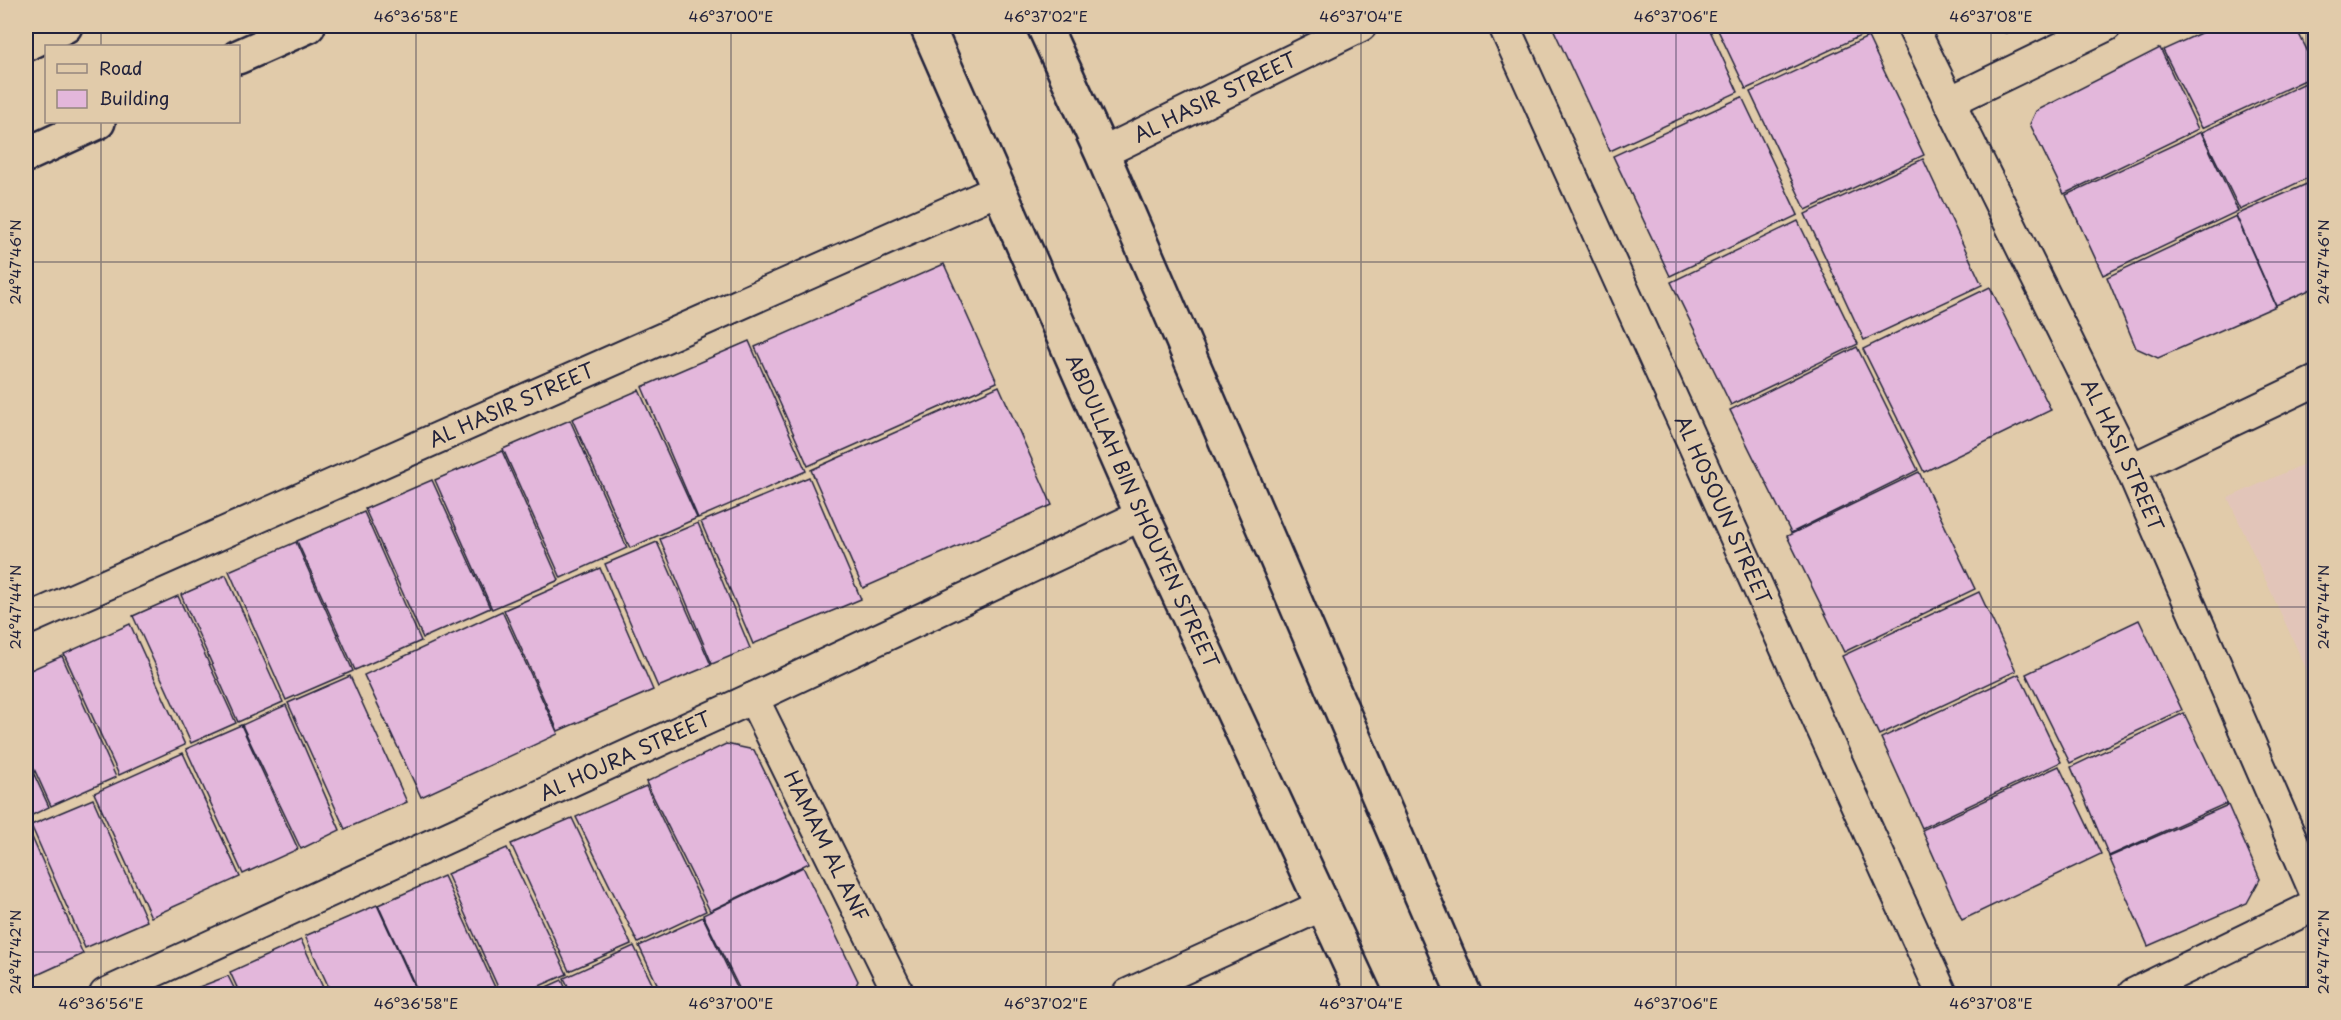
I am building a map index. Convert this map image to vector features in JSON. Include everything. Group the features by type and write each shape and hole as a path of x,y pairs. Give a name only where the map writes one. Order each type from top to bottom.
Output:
{"street":[{"path":"26,44 65,26"},
{"path":"240,56 308,26"},
{"name":"ABDULLAH BIN SHOUYEN STREET","path":"927,26 1142,515 1364,994"},
{"path":"1044,26 1102,153 1464,994"},
{"name":"AL HASIR STREET","path":"1102,153 1361,26"},
{"name":"AL HOSOUN STREET","path":"1504,26 1942,994"},
{"name":"AL HASI STREET","path":"1912,26 2131,469 2316,895"},
{"path":"1949,102 2106,26"},
{"path":"26,155 96,123"},
{"name":"AL HASIR STREET","path":"26,620 998,190"},
{"path":"2131,469 2316,381"},
{"name":"AL HOJRA STREET","path":"105,994 753,699 1142,515"},
{"name":"HAMAM AL ANF","path":"753,699 899,994"},
{"path":"1128,994 1323,905"},
{"path":"2133,994 2316,905"}],"shaded area":[{"path":"2315,459 2315,688 2228,498"}],"building":[{"path":"1552,26 1708,26 1738,92 1610,151"},
{"path":"1716,26 1864,26 1867,33 1746,89"},
{"path":"1982,26 2023,26 2006,33"},
{"path":"2216,26 2295,26 2316,68 2316,75 2202,128 2163,50"},
{"path":"1868,37 1924,155 1806,210 1750,92"},
{"path":"2160,48 2198,129 2064,194 2030,124 2036,111"},
{"path":"2316,78 2316,174 2240,210 2202,132"},
{"path":"1742,97 1798,215 1670,276 1613,156"},
{"path":"2201,132 2238,211 2103,275 2066,195"},
{"path":"1923,159 1982,285 1864,340 1805,214"},
{"path":"2316,180 2316,287 2276,305 2236,215"},
{"path":"2236,216 2276,306 2158,358 2136,348 2107,277"},
{"path":"1798,221 1858,344 1731,405 1671,282"},
{"path":"944,264 997,382 808,466 755,347"},
{"path":"1990,287 2051,410 1924,472 1863,349"},
{"path":"749,341 806,471 698,518 642,387"},
{"path":"1857,347 1918,470 1791,533 1730,410"},
{"path":"999,386 1052,505 863,588 811,470"},
{"path":"639,390 697,518 630,548 572,419"},
{"path":"570,420 627,548 561,578 503,449"},
{"path":"502,451 559,580 492,609 435,480"},
{"path":"1919,472 1975,589 1844,652 1787,536"},
{"path":"809,477 861,599 753,644 701,522"},
{"path":"432,480 490,608 423,638 365,509"},
{"path":"364,512 421,641 355,670 297,541"},
{"path":"698,523 750,648 712,664 660,539"},
{"path":"296,542 353,671 286,700 229,571"},
{"path":"657,542 711,665 658,687 605,564"},
{"path":"600,568 653,690 558,731 504,610"},
{"path":"226,575 283,702 238,722 181,595"},
{"path":"1979,592 2016,671 1879,735 1842,656"},
{"path":"178,596 236,723 191,743 133,616"},
{"path":"502,611 558,734 421,797 364,675"},
{"path":"2139,620 2182,710 2070,763 2026,674"},
{"path":"130,624 185,745 119,775 64,654"},
{"path":"62,656 116,777 51,806 26,751 26,672"},
{"path":"2019,674 2061,762 1922,828 1881,738"},
{"path":"350,676 407,802 345,829 288,703"},
{"path":"286,705 340,830 301,849 242,725"},
{"path":"2184,713 2227,803 2109,856 2071,767"},
{"path":"241,725 298,849 243,874 186,749"},
{"path":"726,744 754,750 809,863 710,911 646,782"},
{"path":"183,753 240,877 151,917 94,793"},
{"path":"26,757 49,807 26,818"},
{"path":"2059,766 2101,854 1962,920 1922,830"},
{"path":"646,786 706,911 638,943 576,817"},
{"path":"93,799 147,921 85,948 31,825"},
{"path":"2228,805 2260,879 2247,903 2148,946 2109,857"},
{"path":"572,818 631,944 569,971 511,844"},
{"path":"28,828 83,954 26,980 26,829"},
{"path":"507,848 567,974 521,994 501,994 447,874"},
{"path":"803,867 858,981 852,994 742,994 703,915"},
{"path":"444,876 498,994 419,994 378,905"},
{"path":"377,905 418,994 332,994 305,936"},
{"path":"703,917 740,994 662,994 639,946"},
{"path":"301,940 326,994 240,994 230,972"},
{"path":"634,946 657,994 572,994 564,978"},
{"path":"228,976 237,994 181,994"},
{"path":"562,980 568,994 531,994"}]}
